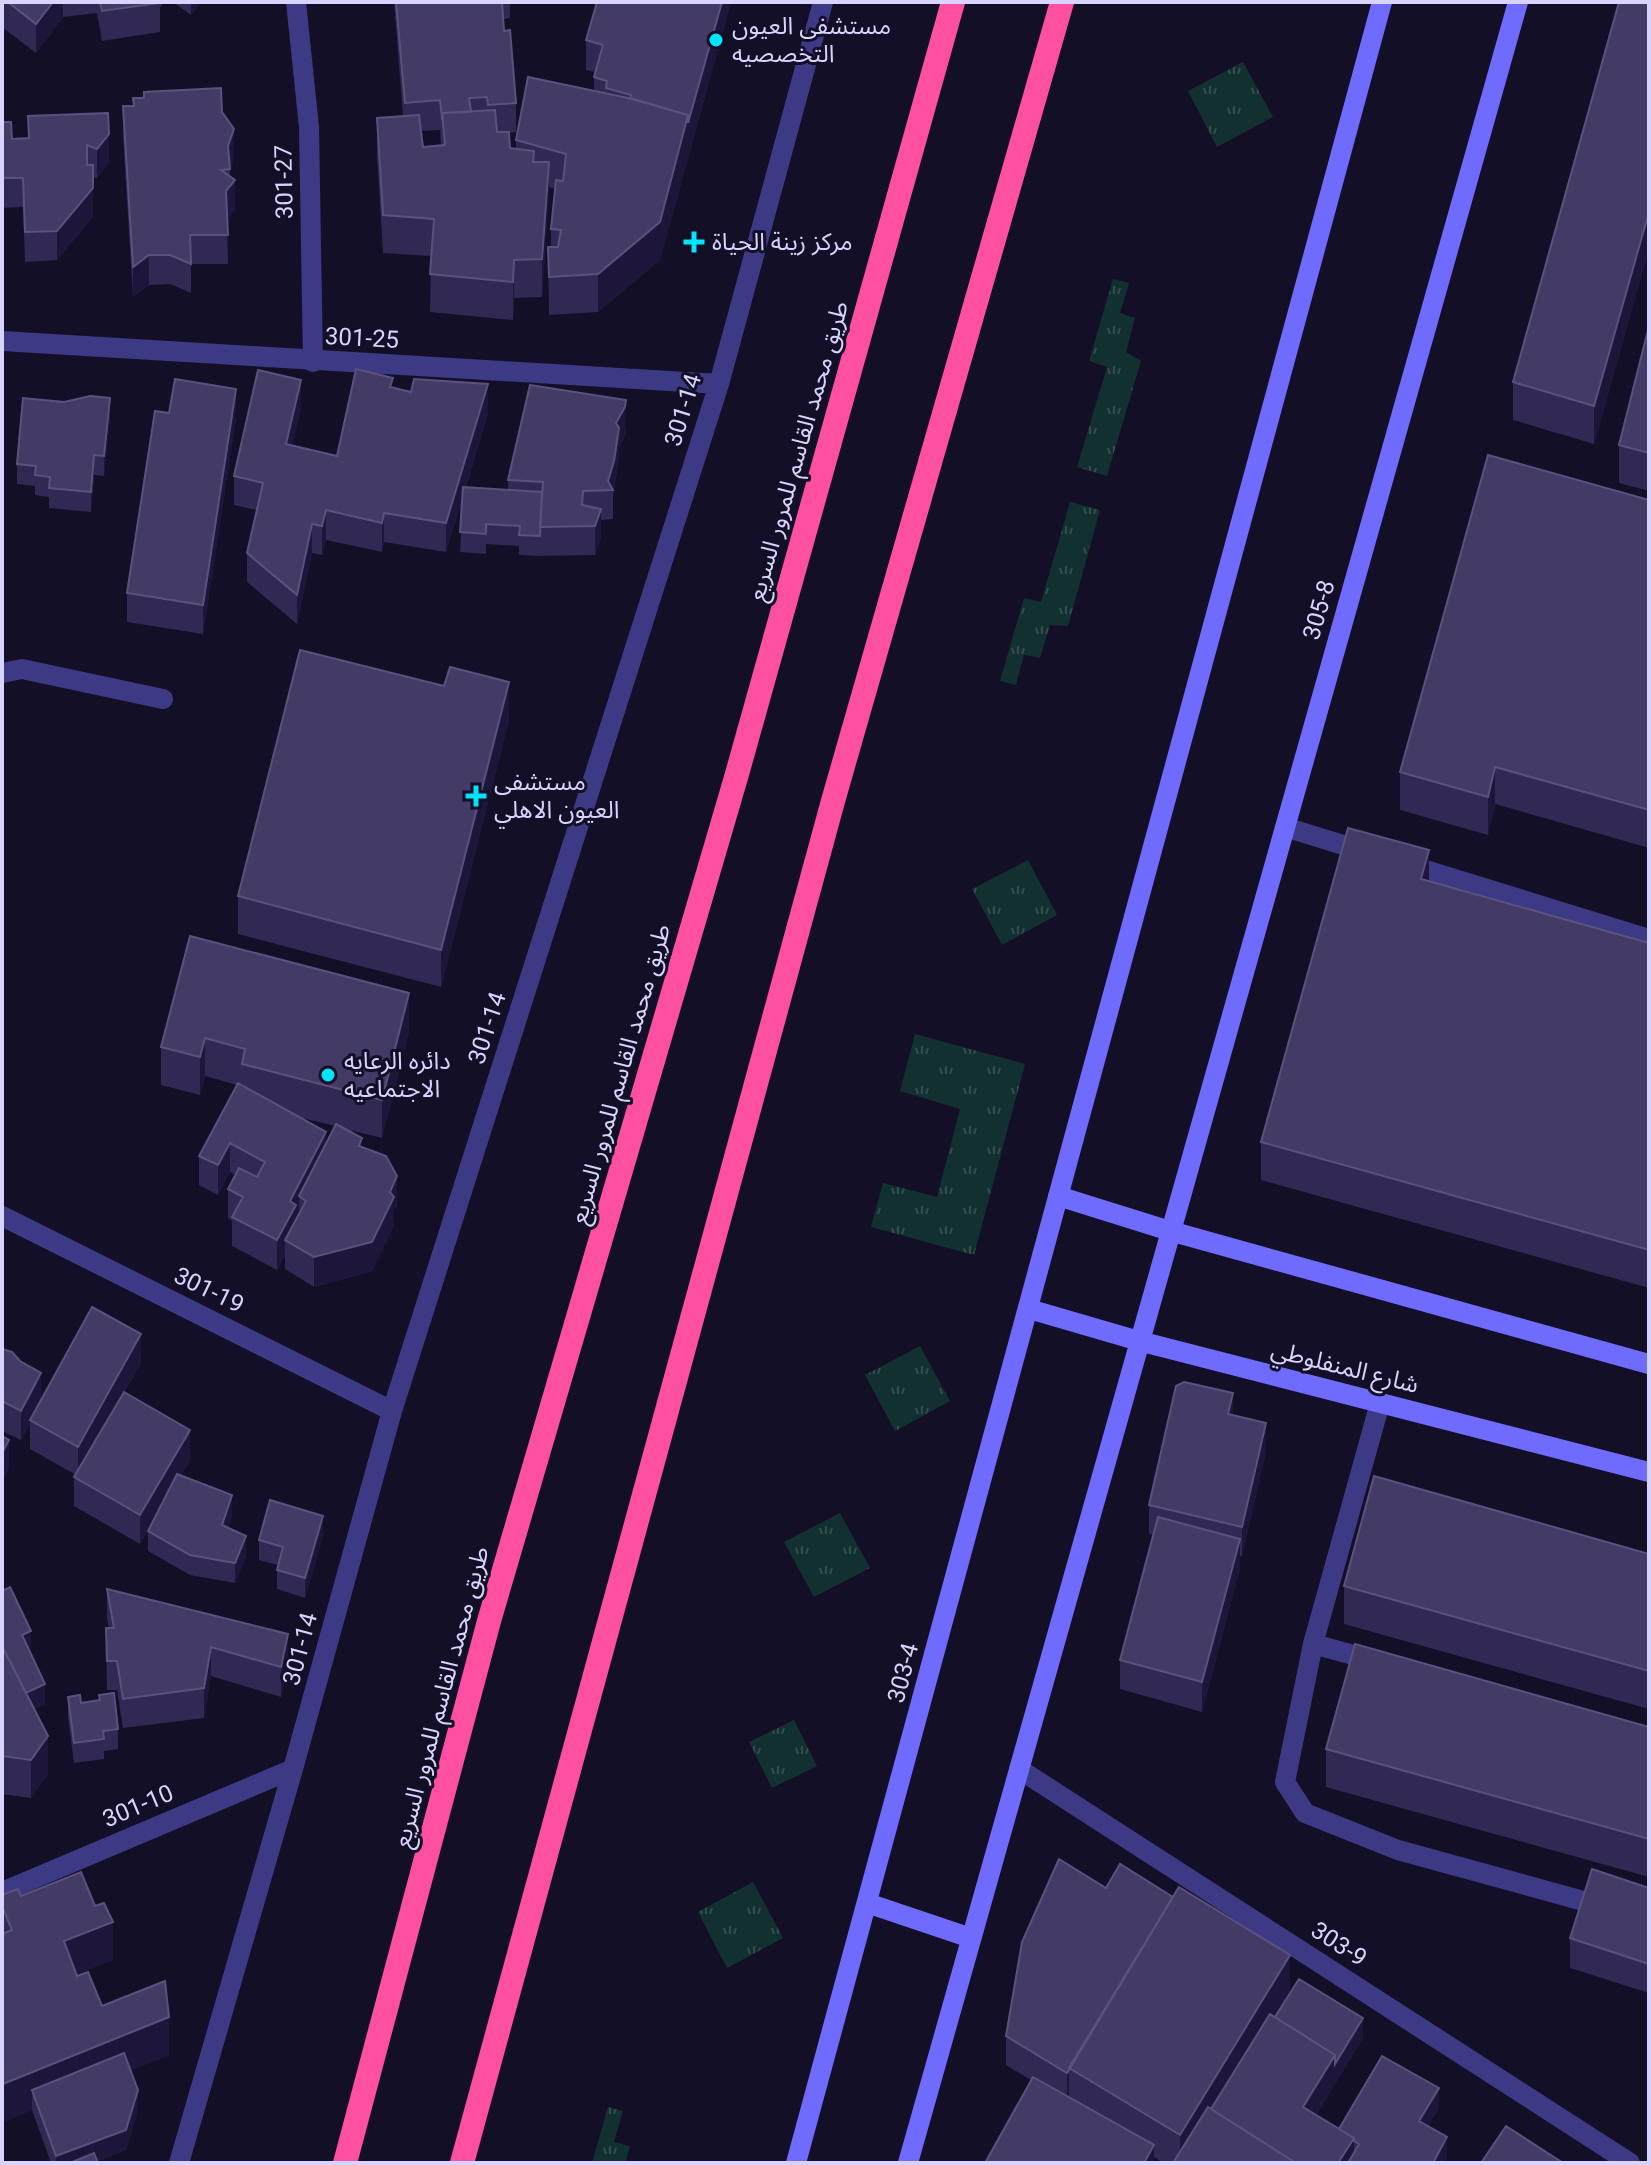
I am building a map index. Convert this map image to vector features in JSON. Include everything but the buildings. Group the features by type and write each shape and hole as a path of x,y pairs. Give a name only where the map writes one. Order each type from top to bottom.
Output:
{"highway":[{"name":"طريق محمد القاسم للمرور السريع","path":"345,2163 489,1621 741,759 953,2"},
{"path":"462,2163 833,801 1062,2"}],"street":[{"name":"301-27","path":"296,2 309,127 313,362"},
{"name":"301-14","path":"179,2163 392,1411 719,384 823,2"},
{"path":"1382,2 1058,1196 1170,1231 1649,1364"},
{"name":"305-8","path":"1170,1231 1518,2"},
{"name":"301-25","path":"2,341 719,384"},
{"path":"2,673 22,669 163,699"},
{"path":"1285,827 1649,939"},
{"name":"303-4","path":"796,2163 1058,1196"},
{"name":"301-19","path":"2,1216 392,1411"},
{"path":"908,2163 1170,1231"},
{"name":"شارع المنفلوطي","path":"1029,1309 1139,1341 1649,1472"},
{"path":"1380,1403 1313,1644 1285,1782 1305,1813 1398,1850 1649,1919"},
{"path":"1313,1644 1405,1669"},
{"name":"301-10","path":"2,1892 293,1769"},
{"name":"303-9","path":"1019,1769 1630,2163"},
{"path":"867,1903 971,1938"}],"green space":[{"path":"1243,62 1273,117 1217,147 1188,91"},
{"path":"1113,279 1129,283 1120,313 1135,318 1126,352 1141,361 1107,476 1077,467 1107,367 1089,361"},
{"path":"1070,502 1100,510 1068,626 1050,625 1040,658 1024,655 1016,685 1000,681 1024,598 1041,602"},
{"path":"1028,860 1057,915 1002,945 972,889"},
{"path":"915,1034 1025,1064 974,1255 871,1227 883,1183 937,1197 960,1109 900,1091"},
{"path":"920,1346 950,1401 895,1431 865,1375"},
{"path":"840,1513 870,1568 814,1597 784,1542"},
{"path":"794,1720 817,1766 772,1788 749,1742"},
{"path":"753,1882 783,1938 727,1968 698,1912"},
{"path":"608,2107 623,2111 614,2142 630,2146 625,2163 592,2163"}],"place":[{"name":"مستشفى العيون التخصصيه","path":"716,40"},
{"name":"مركز زينة الحياة","path":"694,242"},
{"name":"مستشفى العيون الاهلي","path":"476,796"},
{"name":"دائره الرعايه الاجتماعيه","path":"328,1075"}]}
